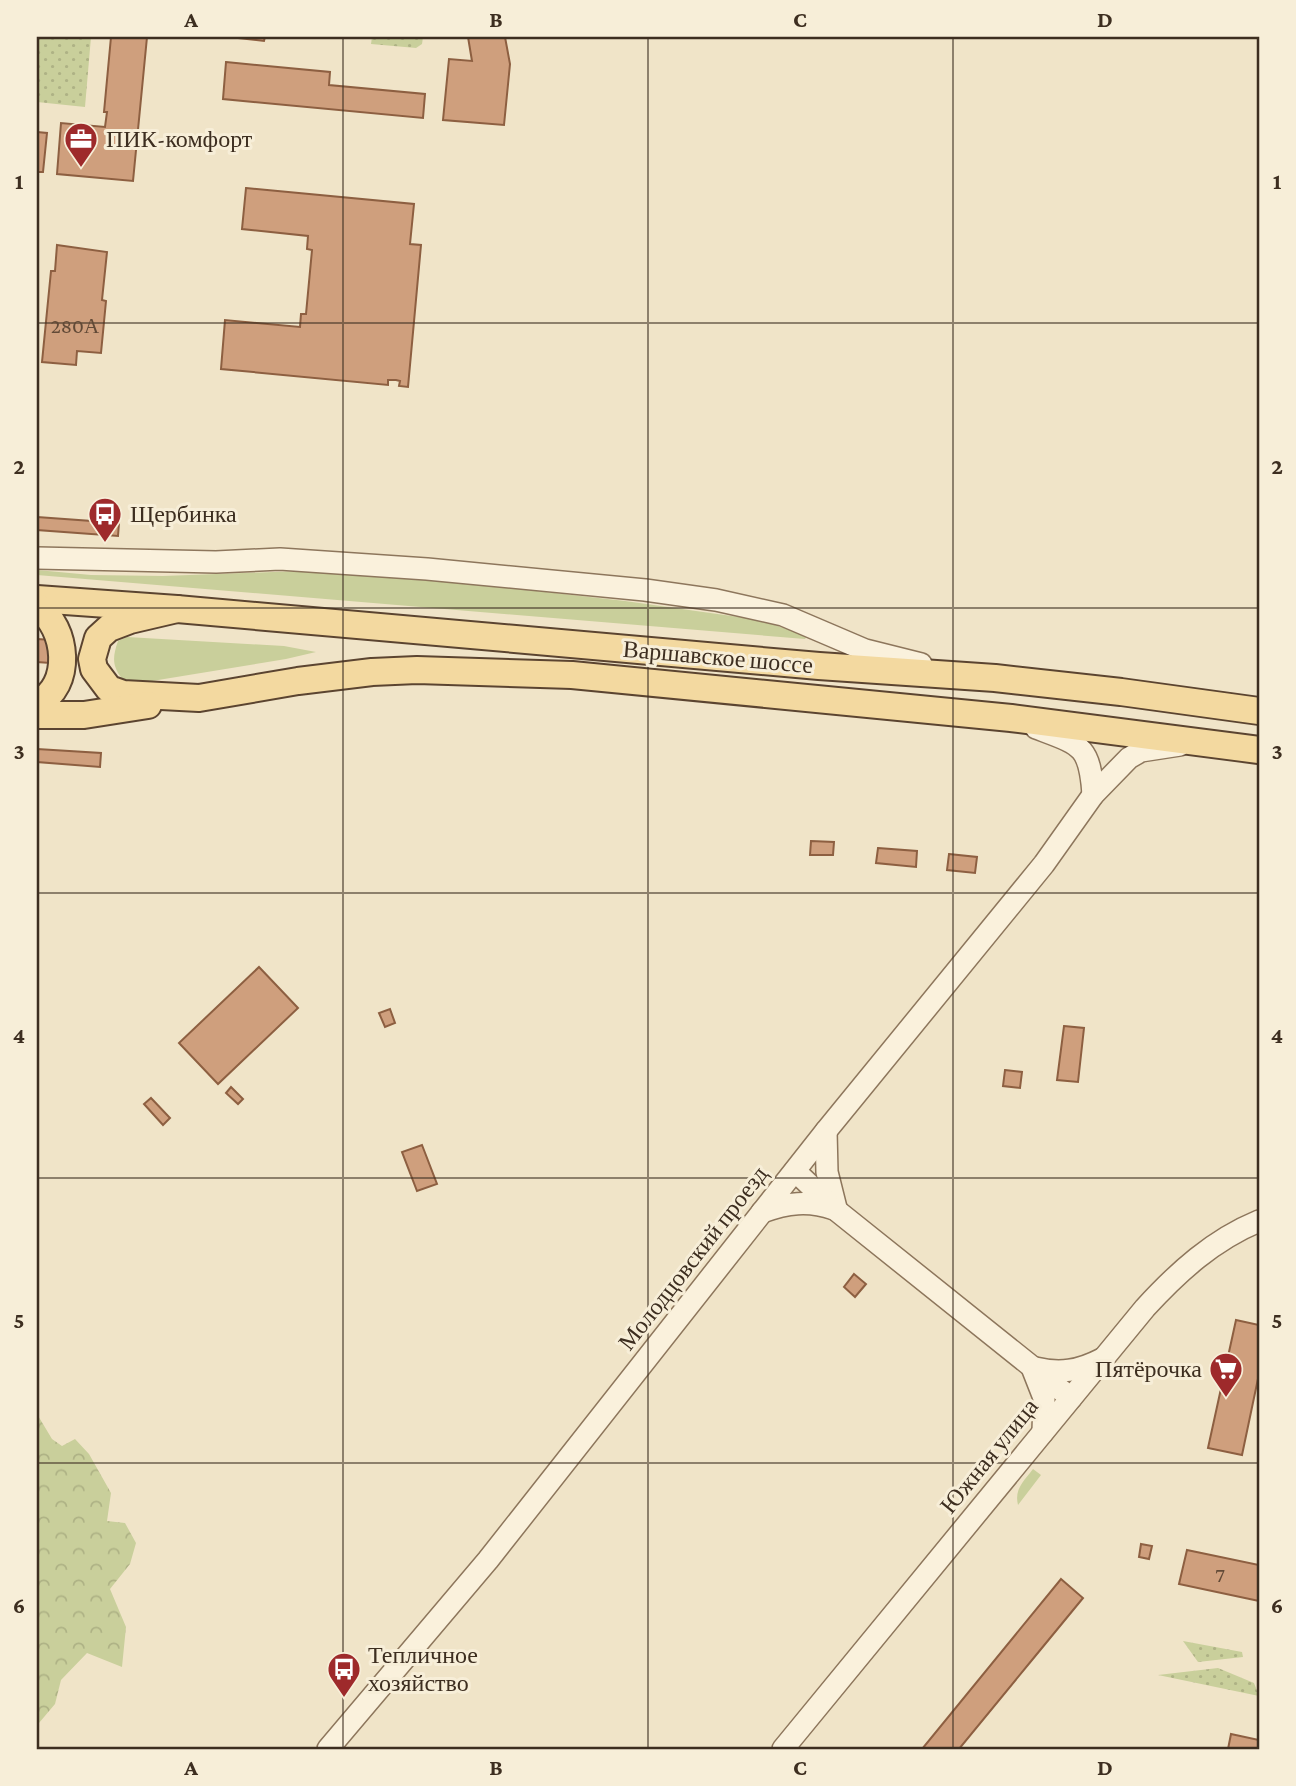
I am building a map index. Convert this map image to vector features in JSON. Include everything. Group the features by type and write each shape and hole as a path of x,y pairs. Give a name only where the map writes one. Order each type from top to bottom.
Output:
{"main road":[{"name":"Варшавское шоссе","path":"37,599 819,666 995,678 1259,711"},
{"path":"37,607 54,623 62,647 59,679 46,699 37,703"},
{"path":"177,609 109,628 98,638 94,648 94,669 109,689 123,694 199,698"},
{"name":"Варшавское шоссе","path":"199,698 298,681 416,670 572,675 1011,718 1259,750"},
{"path":"37,715 84,715 199,698"}],"street":[{"path":"37,558 203,562 280,559 427,569 645,590 783,615 877,653 995,678"},
{"path":"1011,718 1080,747 1090,764 1093,795"},
{"name":"Молодцовский проезд","path":"328,1749 488,1560 826,1131 1044,864 1093,795 1129,758 1141,751 1198,741"},
{"path":"826,1131 827,1172 836,1210"},
{"path":"795,1171 836,1210 1071,1398"},
{"path":"762,1212 796,1202 836,1210"},
{"name":"Южная улица","path":"783,1749 1145,1308 1182,1268 1241,1229 1259,1221"},
{"path":"1032,1367 1069,1371 1104,1359"},
{"path":"1032,1367 1044,1398 1043,1432"}],"green space":[{"path":"37,37 91,37 85,107 37,102"},
{"path":"372,37 423,37 422,44 416,48 371,44"},
{"path":"37,570 91,575 163,576 300,571 476,584 760,620 807,636 805,639 37,575"},
{"path":"127,637 284,646 316,652 152,681 124,681 115,667 114,657 118,641"},
{"path":"37,1414 52,1439 62,1446 75,1439 89,1454 111,1493 107,1521 125,1523 136,1543 130,1564 110,1589 126,1627 122,1667 87,1653 61,1680 55,1704 39,1723 37,1747"},
{"path":"1033,1469 1041,1475 1018,1505 1019,1490"},
{"path":"1183,1641 1242,1652 1243,1657 1198,1662"},
{"path":"1218,1668 1254,1683 1259,1696 1158,1675"}],"building":[{"path":"111,37 147,37 133,181 57,174 61,123 105,127"},
{"path":"229,37 265,37 264,41"},
{"path":"468,37 505,37 510,64 504,125 443,120 449,59 472,61"},
{"path":"226,62 330,72 329,85 425,94 423,118 223,99"},
{"path":"37,132 47,133 43,172 37,172"},
{"path":"246,188 414,204 410,244 421,245 408,387 399,386 400,381 396,380 388,380 388,385 221,369 225,320 300,327 301,314 306,314 312,250 307,249 308,236 242,229"},
{"path":"57,245 107,252 102,300 106,301 101,353 77,351 76,365 42,362 51,271 55,271"},
{"path":"37,517 119,523 118,536 37,530"},
{"path":"37,639 52,640 50,663 37,662"},
{"path":"37,749 101,753 100,767 37,762"},
{"path":"811,841 834,842 833,855 810,855"},
{"path":"878,848 917,851 916,867 876,863"},
{"path":"949,854 977,857 975,873 947,870"},
{"path":"259,967 298,1008 218,1084 179,1043"},
{"path":"390,1009 395,1023 385,1027 379,1013"},
{"path":"1064,1026 1084,1028 1078,1082 1057,1080"},
{"path":"1005,1070 1022,1072 1020,1088 1003,1086"},
{"path":"231,1087 243,1099 238,1104 226,1093"},
{"path":"151,1098 170,1118 163,1125 144,1104"},
{"path":"422,1145 437,1184 417,1191 402,1152"},
{"path":"854,1274 866,1284 855,1297 844,1287"},
{"path":"1236,1320 1259,1325 1259,1374 1242,1455 1208,1448"},
{"path":"1141,1544 1152,1546 1149,1559 1139,1557"},
{"path":"1187,1550 1259,1565 1259,1601 1179,1584"},
{"path":"1061,1579 1083,1598 959,1749 922,1749"},
{"path":"1231,1734 1259,1740 1259,1749 1228,1749"}],"place":[{"name":"ПИК-комфорт","path":"81,169"},
{"name":"Щербинка","path":"105,544"},
{"name":"Пятёрочка","path":"1226,1399"},
{"name":"Тепличное хозяйство","path":"344,1699"}]}
